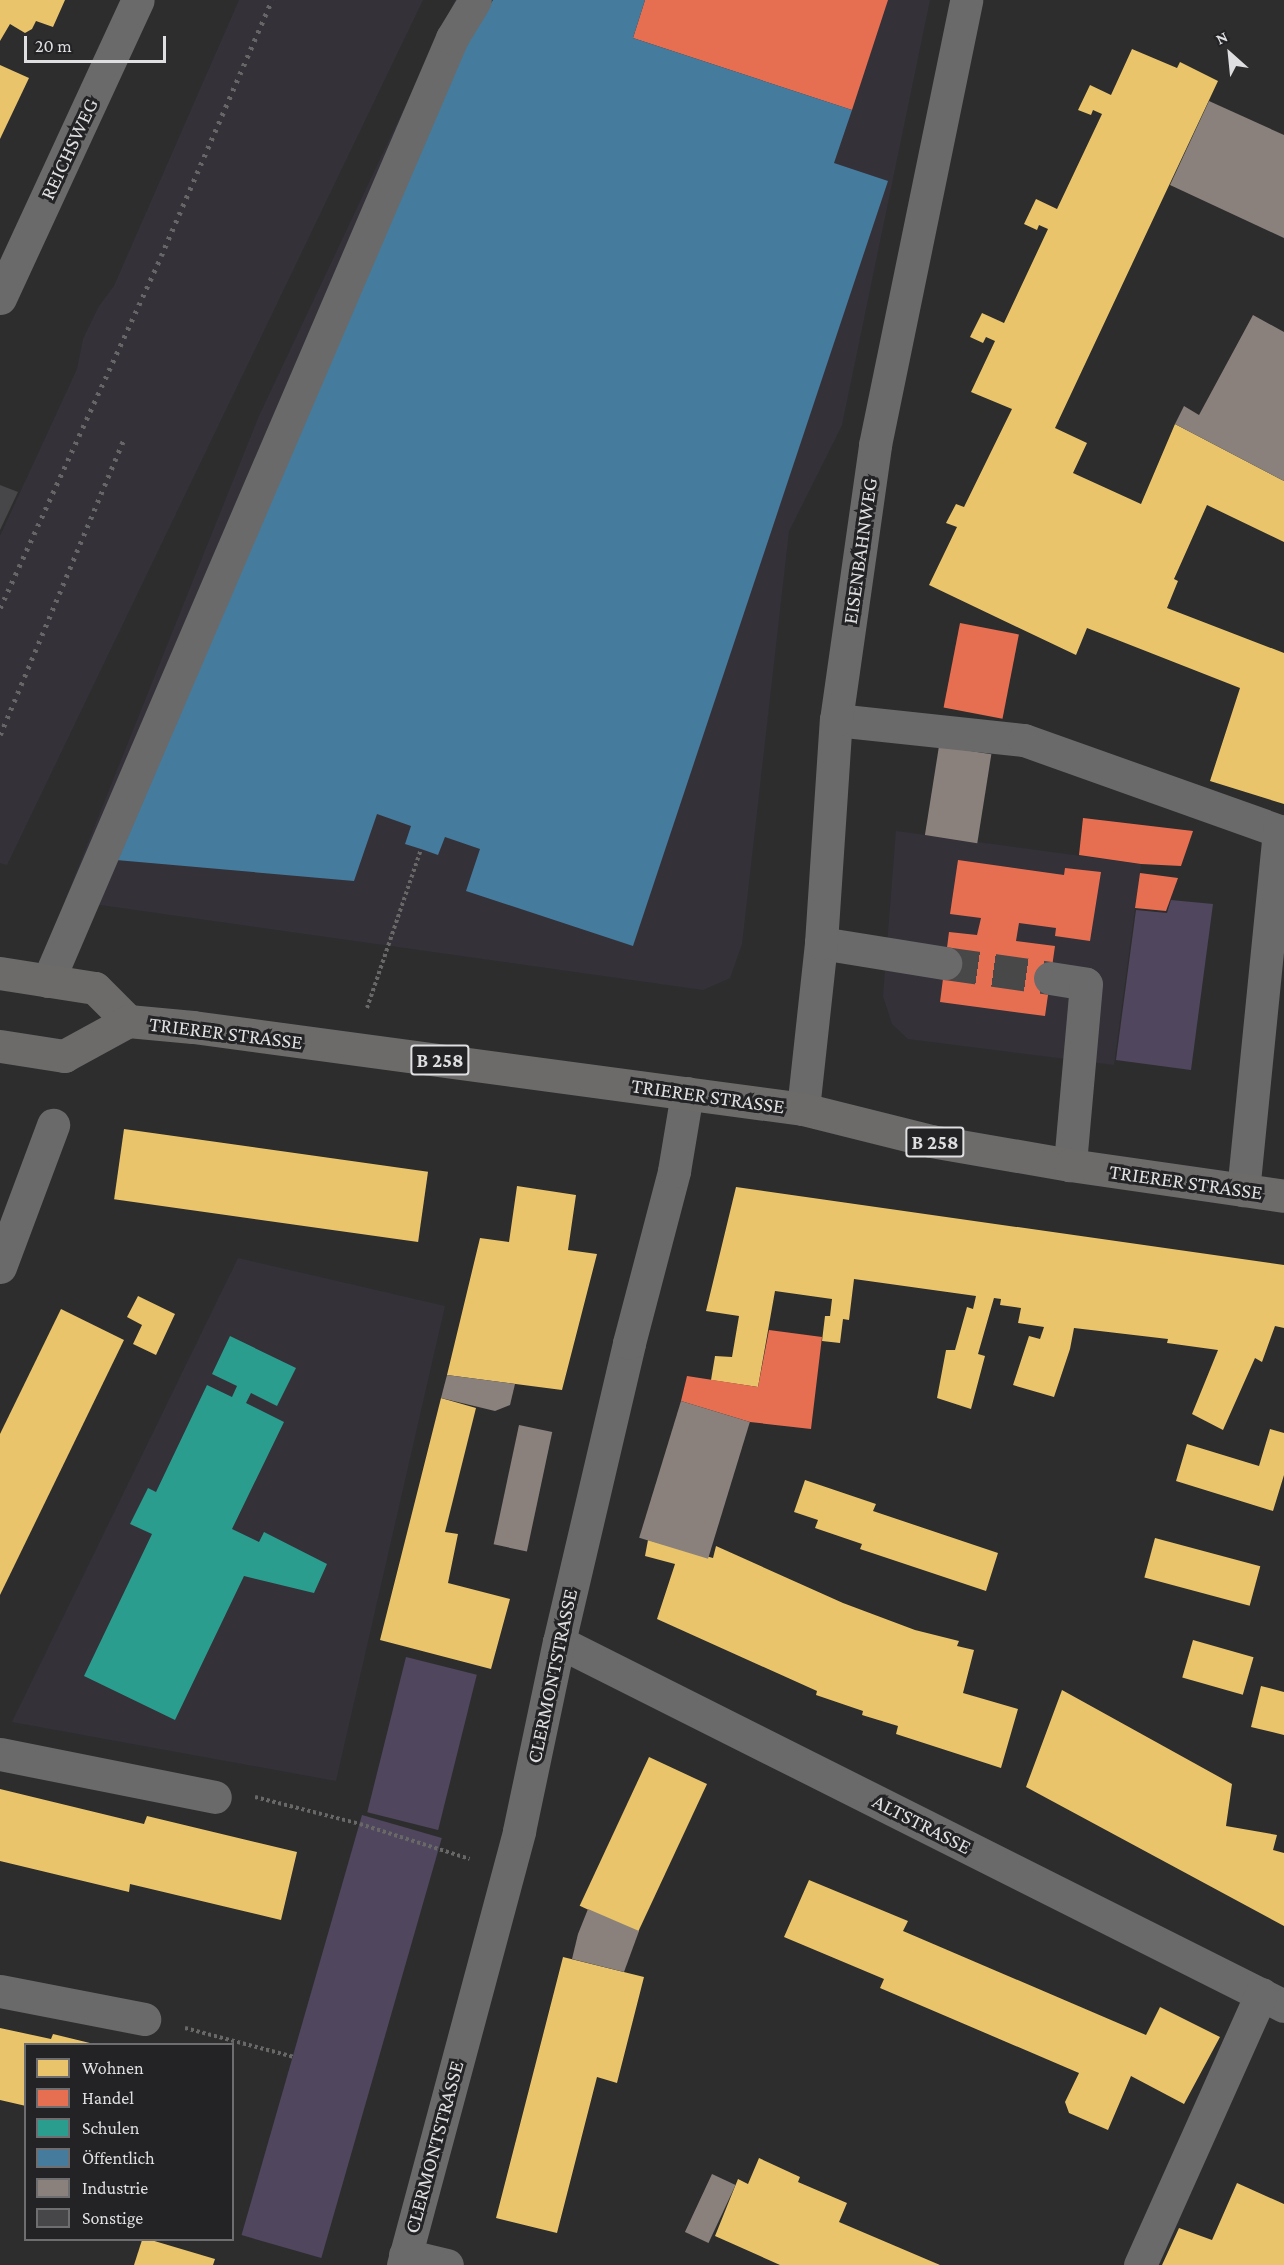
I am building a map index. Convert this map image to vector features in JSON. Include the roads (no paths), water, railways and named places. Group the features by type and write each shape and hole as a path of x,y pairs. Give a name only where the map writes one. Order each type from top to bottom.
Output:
{"main road":[{"path":"0,974 95,988 128,1021 64,1056 0,1046"},
{"name":"TRIERER STRASSE","path":"128,1021 193,1027 803,1109 931,1141 1070,1165 1284,1196"}],"street":[{"name":"REICHSWEG","path":"0,297 138,0"},
{"path":"48,981 448,48 475,0"},
{"name":"EISENBAHNWEG","path":"803,1109 809,1030 821,943 836,720 875,445 966,0"},
{"path":"836,720 1024,740 1279,831 1243,1190"},
{"path":"821,943 945,963"},
{"path":"1050,978 1086,984 1070,1165"},
{"name":"CLERMONTSTRASSE","path":"447,2265 404,2260 519,1831 559,1642 629,1343 674,1171 687,1093"},
{"path":"0,1267 53,1125"},
{"name":"ALTSTRASSE","path":"559,1642 1272,2000"},
{"path":"0,1754 215,1797"},
{"path":"0,1991 144,2019"},
{"path":"1140,2265 1272,2000"}],"tunnel":[{"path":"945,963 1050,978"}],"railway":[{"path":"0,608 161,256 272,0"},
{"path":"0,735 124,439"}]}
